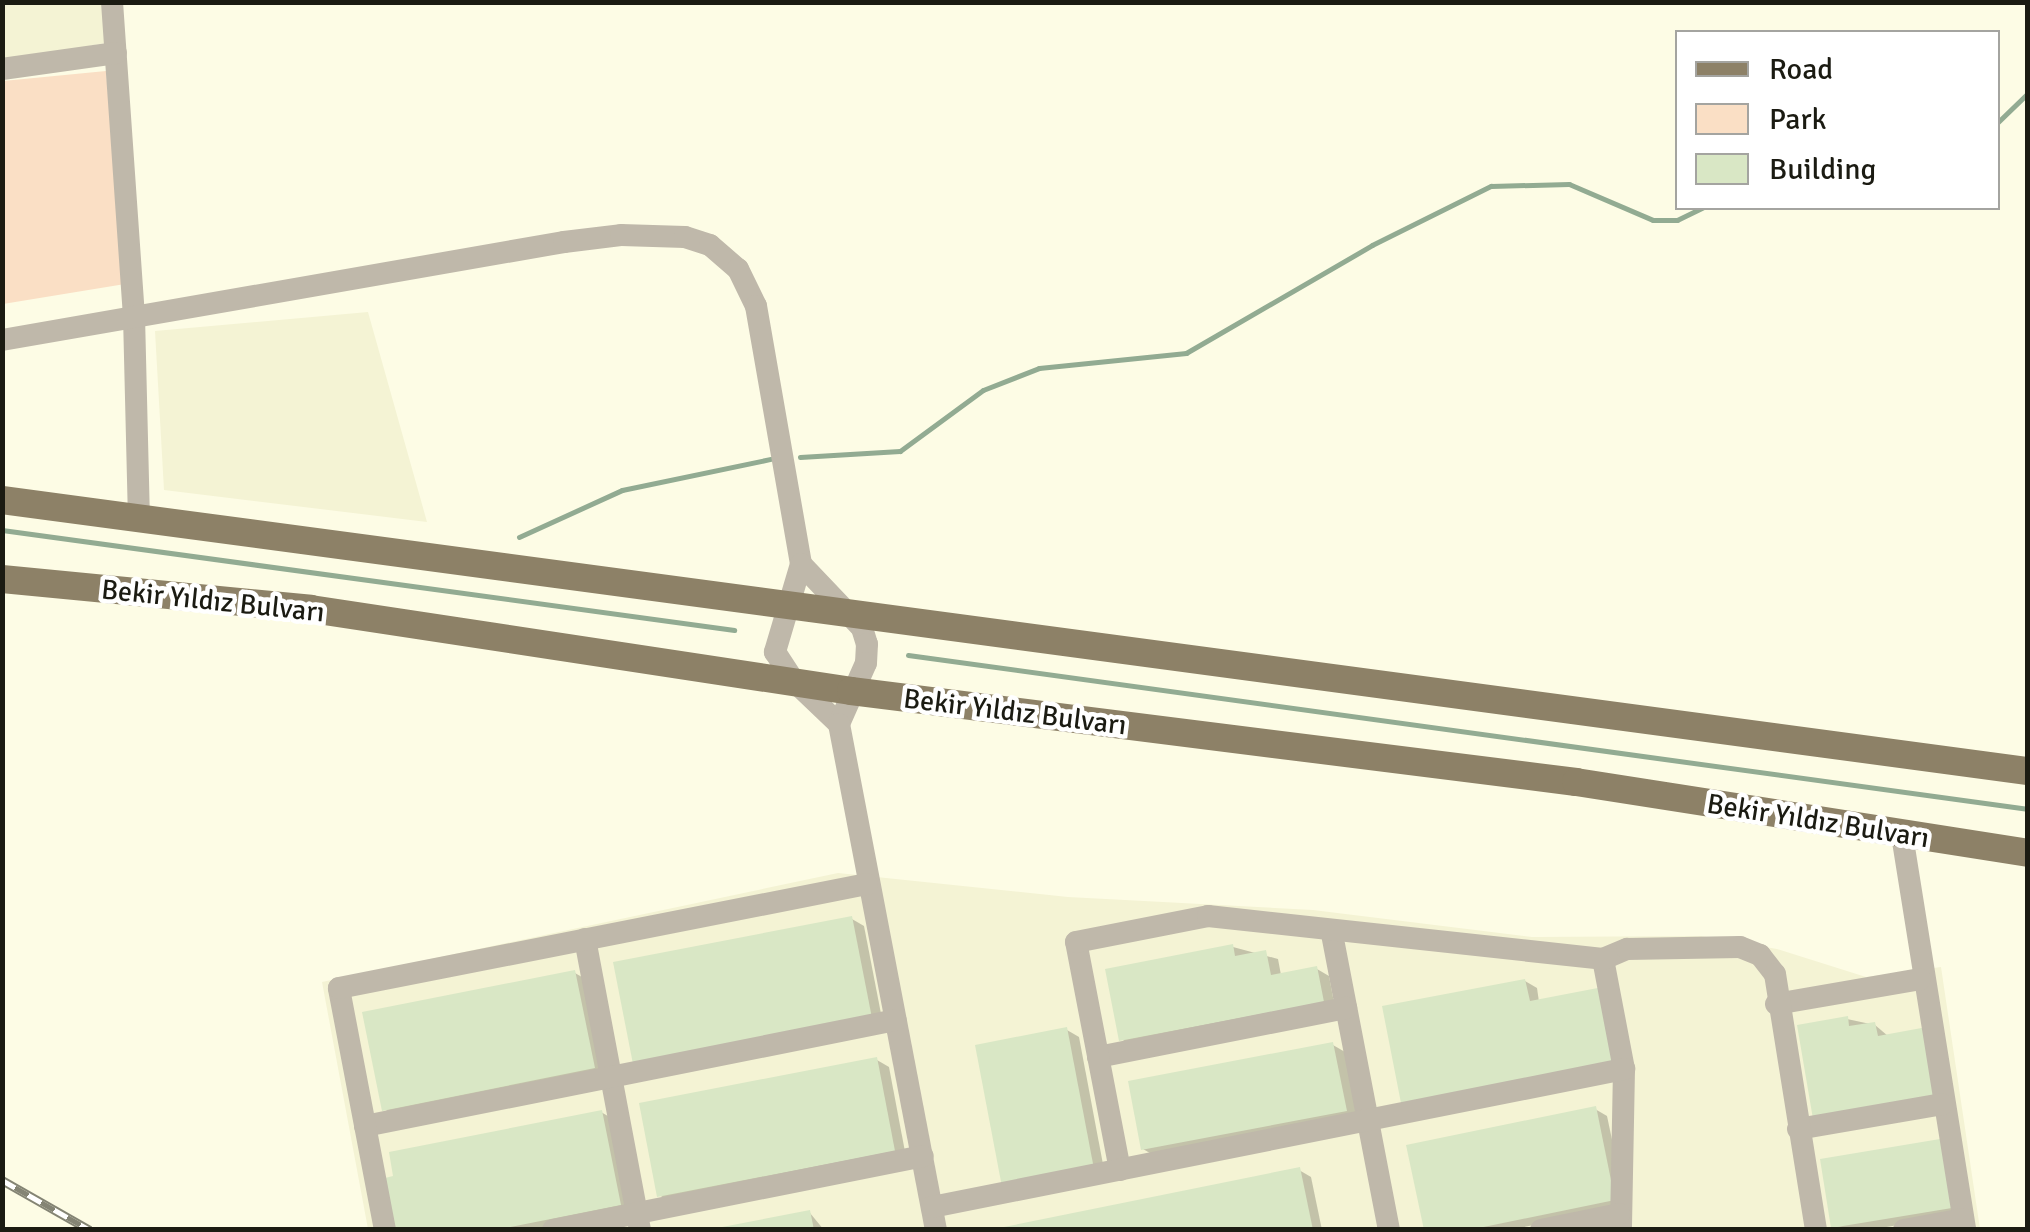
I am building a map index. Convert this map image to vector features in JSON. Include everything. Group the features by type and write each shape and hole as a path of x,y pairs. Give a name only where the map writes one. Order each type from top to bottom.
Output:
{"main road":[{"path":"2,500 2028,771"},
{"name":"Bekir Yıldız Bulvarı","path":"2,579 311,609 851,691 1576,782 2028,853"}],"street":[{"path":"112,2 134,316 139,519"},
{"path":"2,68 116,53"},
{"path":"2,340 564,242 621,235 698,240 730,260 756,306 802,564 785,606 775,652 794,681 839,724"},
{"path":"802,564 848,614 867,644 839,724 934,1218 1120,1170 1624,1070"},
{"path":"1902,835 1920,978 1964,1224 1904,1230"},
{"path":"385,1230 339,988 867,884"},
{"path":"1120,1170 1076,942 1208,916 1332,934 1603,959 1627,949 1748,949 1775,974 1776,1004 1816,1230"},
{"path":"1332,934 1389,1230"},
{"path":"585,940 638,1221"},
{"path":"1541,1230 1620,1222 1624,1070 1603,959"},
{"path":"1776,1004 1920,978"},
{"path":"1098,1057 1346,1008"},
{"path":"366,1126 896,1020"},
{"path":"1798,1129 1942,1104"},
{"path":"553,1230 638,1221 922,1156"}],"shaded area":[{"path":"2,3 109,3 105,43 3,62"},
{"path":"368,312 427,522 164,490 155,331"},
{"path":"838,873 1068,897 1313,910 1532,937 1701,936 1777,949 1866,977 1941,967 1980,1229 368,1229 322,982"}],"green space":[{"path":"106,71 125,284 3,304 3,81"}],"building":[{"path":"852,916 872,1018 633,1064 613,962"},
{"path":"1233,944 1235,956 1266,950 1271,975 1317,966 1324,1002 1119,1041 1105,969"},
{"path":"575,970 595,1068 382,1111 362,1012"},
{"path":"1525,979 1530,1001 1603,987 1617,1061 1401,1103 1382,1006"},
{"path":"1848,1016 1849,1026 1875,1022 1878,1036 1927,1027 1939,1098 1813,1119 1797,1025"},
{"path":"1067,1027 1094,1169 1002,1187 975,1045"},
{"path":"1333,1042 1347,1111 1141,1150 1128,1081"},
{"path":"877,1057 895,1151 657,1197 639,1103"},
{"path":"1596,1106 1615,1200 1469,1230 1424,1230 1406,1145"},
{"path":"602,1110 621,1205 495,1230 395,1230 385,1178 393,1176 389,1152"},
{"path":"1946,1138 1958,1207 1831,1228 1820,1159"},
{"path":"1300,1167 1313,1230 999,1230 999,1228"},
{"path":"810,1210 814,1230 717,1230 717,1228"}],"waterway":[{"path":"2000,120 2028,93"},
{"path":"800,457 900,451 983,390 1039,368 1186,353 1372,245 1491,186 1569,184 1653,220 1677,220 1698,210"},
{"path":"519,537 622,490 771,459"},
{"path":"2,530 734,630"},
{"path":"908,655 2028,809"}],"railway":[{"path":"2,1180 90,1230"}]}
